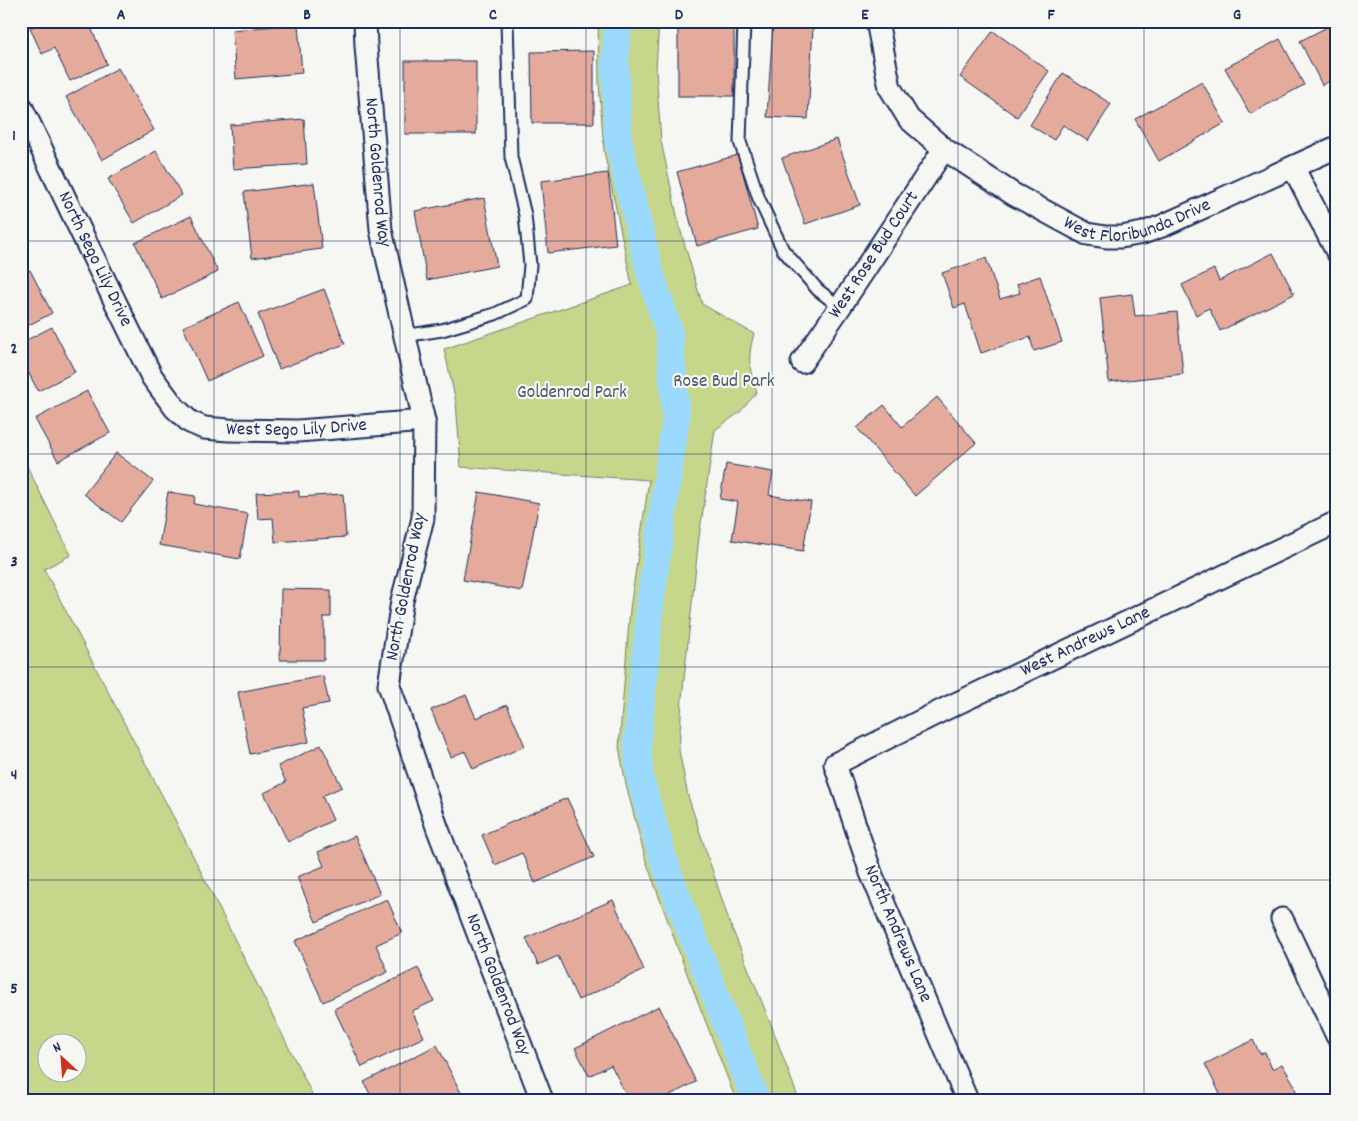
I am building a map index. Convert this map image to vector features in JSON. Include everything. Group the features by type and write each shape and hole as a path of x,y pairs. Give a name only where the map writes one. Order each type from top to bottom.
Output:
{"street":[{"name":"North Goldenrod Way","path":"365,21 381,230 424,421 423,518 402,600 389,685 437,827 542,1100"},
{"name":"West Floribunda Drive","path":"877,21 890,88 909,119 944,149 1013,194 1087,234 1121,237 1142,233 1162,226 1337,147"},
{"name":"North Sego Lily Drive","path":"21,106 152,377 176,408"},
{"name":"West Rose Bud Court","path":"802,362 944,149"},
{"path":"1293,167 1337,252"},
{"name":"West Sego Lily Drive","path":"176,408 190,422 204,428 229,430 298,432 424,421"},
{"name":"West Andrews Lane","path":"835,764 943,710 1337,522"},
{"name":"North Andrews Lane","path":"835,764 871,874 967,1100"},
{"path":"1282,920 1337,1036"}],"lane":[{"path":"404,336 442,330 486,317 527,299 530,265 525,215 511,157 506,21"},
{"path":"744,21 740,142 759,200 783,250 818,290 840,307"}],"green space":[{"path":"598,21 659,21 656,70 661,141 679,225 702,304 754,334 750,350 750,363 757,392 740,412 715,430 699,537 682,698 679,750 688,796 729,921 799,1100 736,1100 646,861 626,785 619,747 630,609 649,480 461,467 456,402 444,349 632,285 604,151 599,83"},
{"path":"21,454 71,555 44,569 175,820 315,1100 21,1100"}],"building":[{"path":"45,21 88,21 107,64 70,81 54,48 42,54 30,28"},
{"path":"1337,22 1337,77 1322,85 1300,41"},
{"path":"298,24 302,73 236,79 232,30"},
{"path":"773,24 813,26 808,119 767,117"},
{"path":"678,27 734,27 734,96 678,96"},
{"path":"993,31 1049,71 1017,117 960,77"},
{"path":"1280,39 1304,85 1250,114 1225,68"},
{"path":"594,51 594,123 532,123 531,52"},
{"path":"405,61 476,61 476,134 405,134"},
{"path":"118,68 154,130 102,160 66,97"},
{"path":"1063,73 1111,104 1088,141 1063,125 1054,140 1030,125"},
{"path":"1202,82 1225,123 1159,161 1135,119"},
{"path":"304,119 307,164 233,169 230,125"},
{"path":"837,139 860,205 805,224 782,158"},
{"path":"156,151 182,195 134,223 108,179"},
{"path":"738,155 758,229 697,246 677,172"},
{"path":"608,173 616,245 548,253 541,181"},
{"path":"314,183 322,249 252,258 244,192"},
{"path":"484,198 497,266 427,280 415,211"},
{"path":"191,216 218,272 162,299 135,243"},
{"path":"1273,253 1294,294 1220,331 1209,308 1196,315 1182,285 1214,269 1219,281"},
{"path":"986,258 1000,299 1020,293 1017,284 1040,276 1062,342 1034,351 1030,337 981,353 965,304 954,308 942,273"},
{"path":"30,270 52,313 21,329 21,274"},
{"path":"324,289 345,344 279,369 258,314"},
{"path":"1132,294 1135,316 1177,312 1183,374 1109,382 1100,298"},
{"path":"239,302 263,356 207,381 183,327"},
{"path":"52,327 75,372 38,391 21,358 21,343"},
{"path":"87,391 110,433 58,461 35,419"},
{"path":"937,397 976,443 915,496 857,428 884,405 902,427"},
{"path":"116,453 153,481 121,522 84,494"},
{"path":"726,464 773,472 769,495 811,502 803,551 732,540 738,502 720,499"},
{"path":"299,491 299,497 343,494 346,537 275,542 273,518 258,519 256,493"},
{"path":"168,492 195,496 194,504 248,514 240,559 159,545"},
{"path":"479,492 539,503 522,591 463,580"},
{"path":"281,589 331,590 331,617 324,617 324,660 280,660"},
{"path":"323,676 329,703 302,708 309,742 250,754 238,692"},
{"path":"466,695 476,718 507,705 525,746 473,769 465,751 451,757 431,710"},
{"path":"321,745 342,787 322,796 333,820 288,842 264,793 286,782 278,766"},
{"path":"567,798 594,857 535,883 522,853 495,865 482,835"},
{"path":"355,836 380,894 316,922 297,877 324,866 318,852"},
{"path":"387,899 402,933 376,945 388,972 323,1002 295,941"},
{"path":"613,900 644,970 578,1000 558,956 538,965 526,938"},
{"path":"418,968 434,1001 412,1011 424,1037 362,1067 334,1009"},
{"path":"659,1006 696,1082 660,1100 629,1100 611,1065 589,1076 575,1048"},
{"path":"1253,1040 1260,1054 1265,1052 1272,1069 1282,1064 1295,1086 1297,1094 1286,1100 1223,1100 1205,1064"},
{"path":"437,1045 462,1095 452,1100 373,1100 364,1082"}],"waterway":[{"path":"618,21 615,60 618,140 649,269 669,332 676,417 651,597 637,744 640,778 663,858 756,1100"}],"park label":[{"name":"Rose Bud Park","path":"724,382"},
{"name":"Goldenrod Park","path":"572,393"}]}
